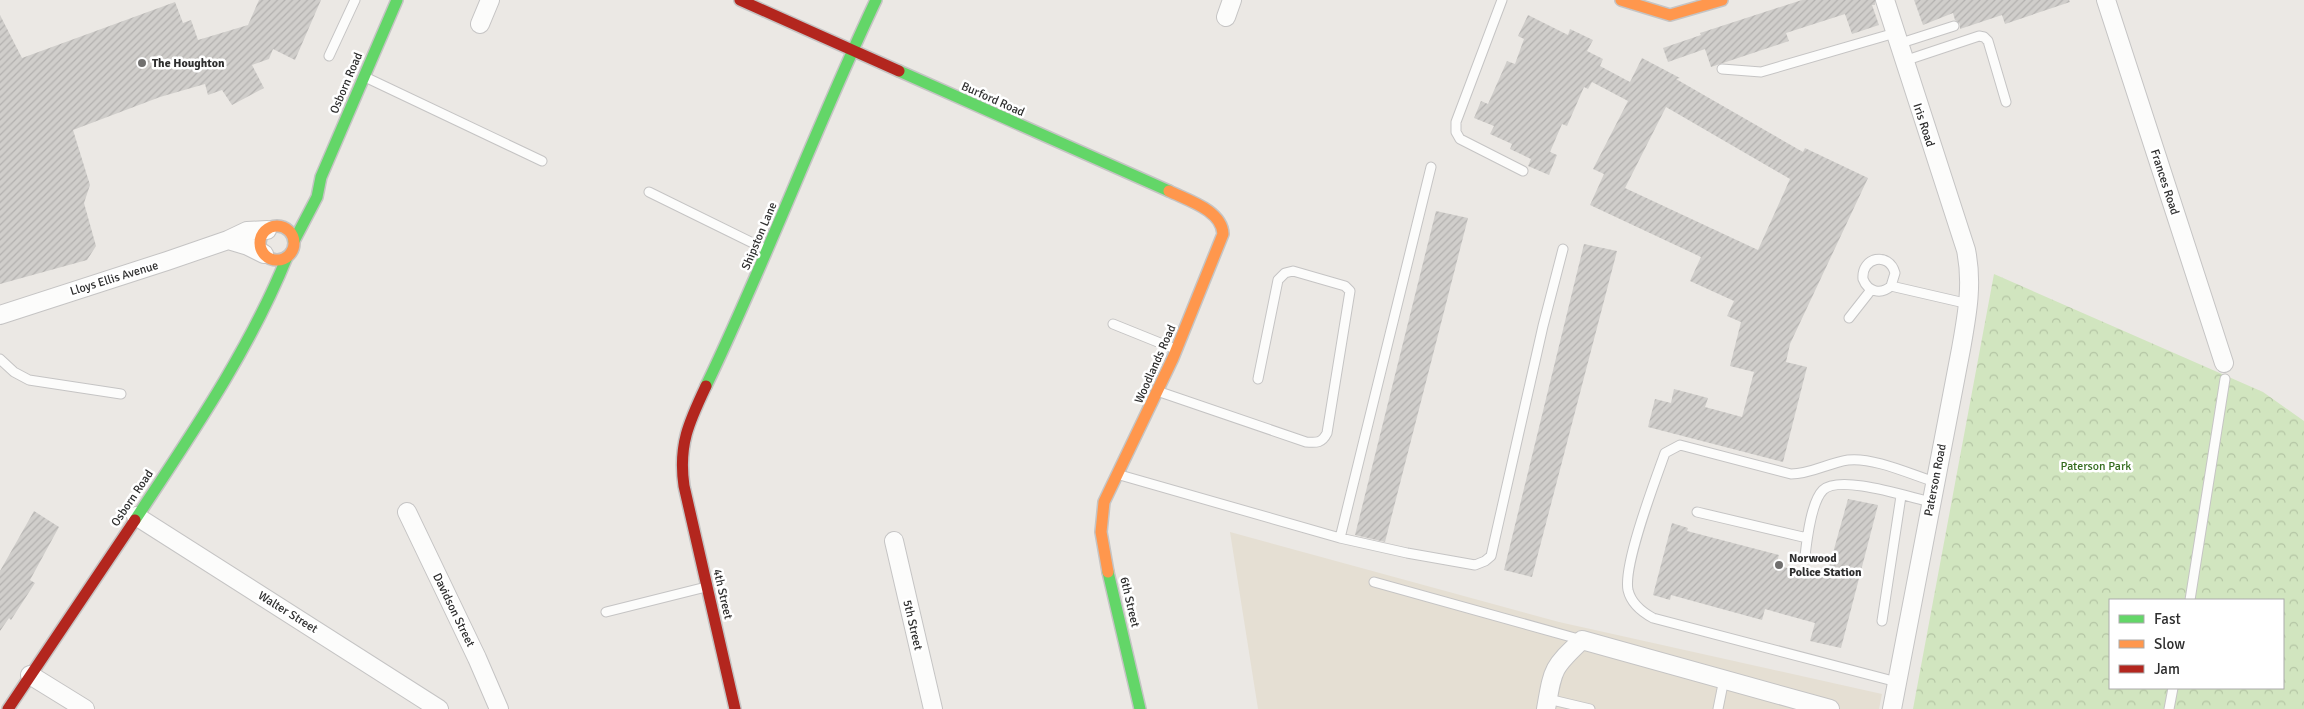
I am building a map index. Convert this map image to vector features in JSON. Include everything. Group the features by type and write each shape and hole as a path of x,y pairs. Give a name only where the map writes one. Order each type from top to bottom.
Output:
{"street":[{"name":"Osborn Road","path":"294,241 317,197 321,177 397,0"},
{"path":"480,24 490,0"},
{"name":"Burford Road","path":"740,0 852,52 1204,208 1215,218 1223,235"},
{"name":"Shipston Lane","path":"684,486 680,461 684,433 746,302 876,0"},
{"path":"1226,17 1232,0"},
{"path":"1622,0 1668,8 1722,0"},
{"name":"Iris Road","path":"1885,0 1966,250"},
{"name":"Frances Road","path":"2106,0 2225,371"},
{"name":"Osborn Road","path":"303,197 321,177"},
{"path":"267,256 260,241 271,228 288,214"},
{"path":"228,240 248,246 279,260 287,257 293,250 294,241 291,232 284,227 271,228"},
{"name":"Lloys Ellis Avenue","path":"0,315 228,240 247,231 271,228"},
{"name":"Woodlands Road","path":"1104,502 1159,392 1223,235"},
{"name":"Paterson Road","path":"1892,709 1969,304 1970,283 1966,250"},
{"name":"Osborn Road","path":"267,256 266,287 268,297"},
{"name":"Osborn Road","path":"8,709 210,407 248,340 268,297 279,279 287,257"},
{"name":"4th Street","path":"684,486 735,709"},
{"name":"6th Street","path":"1104,502 1100,526 1104,551 1140,709"},
{"name":"Davidson Street","path":"407,512 477,658 499,709"},
{"name":"Walter Street","path":"136,516 439,709"},
{"name":"5th Street","path":"894,542 933,709"},
{"path":"1547,704 1553,671 1559,662 1582,640 1830,709"},
{"path":"30,674 85,709"}],"lane":[{"path":"328,56 354,0"},
{"path":"1502,0 1456,122 1456,132 1460,139 1523,171"},
{"path":"1722,69 1761,72 1897,38 1954,26"},
{"path":"1904,61 1979,36 1984,37 1988,41 2006,102"},
{"path":"363,76 542,161"},
{"path":"1340,538 1431,167"},
{"path":"649,192 768,250"},
{"path":"1118,474 1340,538 1407,554 1475,565 1485,561 1491,556 1543,326 1563,249"},
{"path":"1892,286 1895,278 1892,265 1884,260 1876,259 1868,263 1863,270 1863,279 1871,290 1880,292 1892,286 1969,304"},
{"path":"1159,392 1306,442 1318,443 1324,439 1327,433 1350,291 1345,286 1293,271 1285,273 1278,280 1258,379"},
{"path":"1848,318 1871,290"},
{"path":"1113,324 1177,350"},
{"path":"0,359 14,372 29,380 122,394"},
{"path":"2190,599 2198,562 2225,371"},
{"path":"1897,682 1653,618 1642,612 1634,604 1628,591 1628,574 1639,531 1665,453 1680,445 1791,474 1803,474 1850,460 1868,461 1935,482"},
{"path":"1806,556 1807,538 1816,500 1823,490 1833,485 1846,483 1931,502"},
{"path":"1882,621 1901,496"},
{"path":"1696,512 1807,538"},
{"path":"1374,582 1582,640"},
{"path":"606,612 707,587"},
{"path":"1718,709 1724,679"},
{"path":"2168,709 2173,689"},
{"path":"1547,704 1590,709"}],"shaded area":[{"path":"1230,532 1559,622 1882,694 1879,709 1258,709"}],"green space":[{"name":"Paterson Park","path":"1994,274 2263,392 2304,421 2304,709 1913,709"}],"building":[{"path":"259,0 321,0 295,60 273,49 269,59 252,65 264,88 232,105 222,90 208,95 205,84 160,97 73,130 90,185 84,203 96,246 87,260 0,284 0,15 22,58 175,2 183,23 191,20 198,40 248,25"},
{"path":"1802,0 1875,0 1875,5 1872,5 1879,25 1852,34 1845,14 1786,33 1789,41 1711,67 1705,49 1668,62 1663,48 1701,35 1700,33"},
{"path":"1914,0 2069,0 2070,2 2005,24 2002,15 1960,29 1960,24 1955,20 1953,13 1923,25"},
{"path":"1528,15 1568,35 1570,29 1593,40 1587,51 1603,59 1600,66 1630,82 1642,58 1680,78 1676,79 1803,152 1805,148 1868,178 1790,344 1786,362 1807,367 1783,462 1648,427 1655,399 1671,403 1674,389 1708,398 1705,407 1742,417 1754,372 1730,366 1741,322 1727,316 1734,301 1690,281 1701,257 1590,205 1604,174 1593,169 1628,101 1592,82 1588,89 1584,87 1567,126 1562,124 1550,152 1557,155 1549,175 1528,166 1531,159 1510,149 1512,144 1490,134 1494,126 1474,118 1481,101 1488,104 1507,61 1515,64 1524,39 1518,36","holes":["1666,107 1790,179 1758,250 1625,188"]},
{"path":"1436,211 1468,218 1385,542 1355,535"},
{"path":"1584,244 1617,251 1532,577 1504,570"},
{"path":"1848,499 1878,505 1841,648 1810,641 1815,623 1765,609 1762,620 1671,595 1670,600 1653,595 1672,523 1688,528 1687,531 1779,555 1776,565 1826,578"},
{"path":"34,511 59,527 30,580 35,583 11,620 9,618 0,631 0,571"}],"traffic: fast":[{"path":"294,241 317,197 321,177 397,0"},
{"path":"706,386 750,290 876,0"},
{"path":"899,71 1169,191"},
{"path":"135,520 218,392 255,326 287,257"},
{"path":"1108,572 1140,709"}],"traffic: slow":[{"path":"1621,0 1670,15 1722,0"},
{"path":"1108,572 1101,532 1104,502 1173,358 1223,234 1217,218 1210,212 1194,202 1169,191"},
{"path":"277,226 289,231 294,243 289,255 277,260 265,255 260,243 265,231 277,226"}],"traffic: jam":[{"path":"740,0 899,71"},
{"path":"706,386 686,434 683,458 684,486 735,709"},
{"path":"8,709 135,520"}],"place":[{"name":"The Houghton","path":"142,63"},
{"name":"Norwood Police Station","path":"1779,565"}]}
